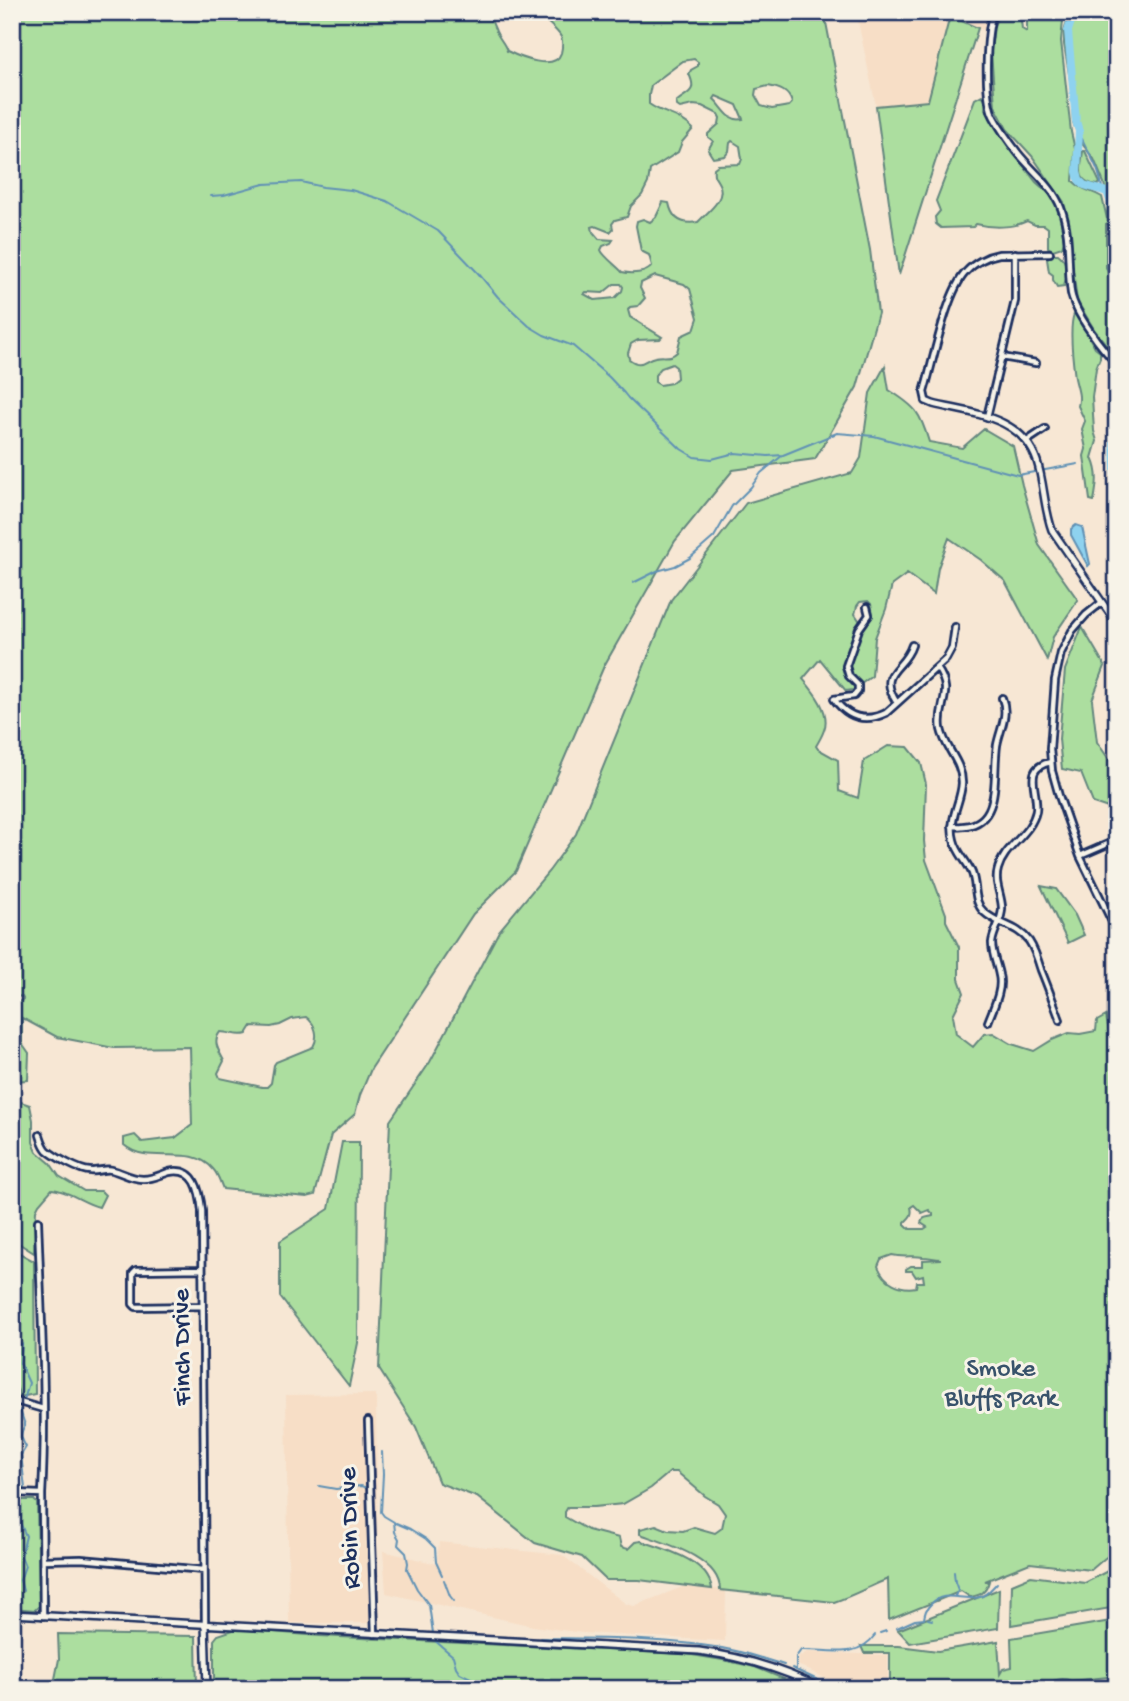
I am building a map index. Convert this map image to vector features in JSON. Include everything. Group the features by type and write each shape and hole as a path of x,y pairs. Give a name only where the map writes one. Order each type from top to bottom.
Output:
{"street":[{"path":"993,12 989,27 988,54 989,96 993,116 1017,152 1056,196 1062,209 1072,296 1088,328 1117,364"},
{"path":"987,417 1016,301 1015,253"},
{"path":"1050,253 992,255 967,271 960,279 949,304 924,392 928,403 1009,425 1027,441 1037,461 1052,530 1117,624"},
{"path":"1002,357 1036,363"},
{"path":"1027,441 1045,429"},
{"path":"1101,603 1072,631 1061,653 1052,716 1051,762 1059,796 1080,856 1117,932"},
{"path":"867,607 869,615 859,629 846,666 849,676 858,685 858,691 854,696 834,699 839,706 859,718 877,718 886,713 937,668 952,648 955,627"},
{"path":"897,703 890,691 889,680 912,645"},
{"path":"937,668 943,677 946,690 940,720 943,735 962,776 952,827 956,846 973,876 980,907 989,916 1017,929 1031,944 1060,1020"},
{"path":"952,827 977,823 986,816 992,805 997,748 1005,715 1002,698"},
{"path":"988,1022 1000,986 992,946 1002,909 997,885 998,867 1032,823 1036,804 1034,774 1042,764 1051,762"},
{"path":"1080,856 1117,840"},
{"name":"Finch Drive","path":"40,1135 48,1150 83,1170 109,1170 139,1179 173,1172 183,1173 197,1184 200,1193 207,1689"},
{"path":"38,1221 43,1409 43,1616"},
{"path":"202,1269 136,1270 133,1273 133,1304 136,1307 202,1306"},
{"path":"12,1400 43,1409"},
{"name":"Robin Drive","path":"369,1421 375,1633"},
{"path":"12,1493 42,1494"},
{"path":"43,1560 81,1559 204,1570"},
{"path":"12,1614 699,1651 754,1661 822,1689"}],"shaded area":[{"path":"856,12 993,12 985,31 950,17 928,101 876,106"},
{"path":"376,1394 378,1623 289,1623 286,1395"},
{"path":"439,1542 562,1555 626,1604 634,1606 685,1586 726,1590 725,1641 583,1633 533,1626 386,1593 383,1551 437,1564"},
{"path":"807,1652 888,1655 888,1689 847,1689 798,1665 799,1657"}],"green space":[{"path":"12,12 487,12 507,51 536,61 552,62 561,53 561,37 538,12 824,12 870,250 878,313 857,387 815,459 733,470 675,541 604,666 516,871 473,914 371,1069 355,1114 331,1135 315,1195 307,1197 223,1189 215,1171 204,1161 182,1155 145,1154 124,1145 124,1138 135,1135 142,1142 175,1138 192,1125 190,1047 114,1048 57,1037 22,1018 22,1043 29,1053 28,1080 13,1081 12,1086 12,1004 23,999 12,995 12,925 17,919 12,905","holes":["694,59 698,62 698,66 689,74 692,89 676,102 677,106 702,106 718,114 719,124 708,134 713,141 708,150 713,158 725,156 732,141 740,146 742,159 740,164 718,165 714,168 720,195 698,222 687,223 679,220 669,203 663,202 656,217 650,222 643,219 637,221 641,251 649,255 652,266 642,272 626,273 601,250 613,240 599,239 592,227 610,232 615,220 627,217 631,206 642,195 648,183 650,170 678,152 682,142 693,129 683,120 649,104 651,85 683,61","768,86 780,89 789,96 792,103 772,109 761,106 755,95 756,89","716,96 737,105 743,119 730,116 714,99","655,276 684,284 690,289 698,318 694,330 681,336 677,352 637,363 629,359 631,344 638,340 662,337 630,317 630,307 638,306 645,298 640,288 641,283","614,284 621,284 623,287 615,298 595,300 584,294 603,293","672,364 676,367 677,378 671,383 660,385 655,382 655,375 661,368","306,1017 316,1031 313,1047 276,1062 271,1083 267,1087 220,1078 218,1073 224,1061 216,1043 220,1032 243,1035 247,1034 252,1026 280,1025 292,1019"]},
{"path":"999,12 1020,12 1022,29 1027,32 1027,12 1066,12 1061,41 1075,149 1073,181 1083,189 1102,197 1107,219 1108,201 1104,183 1073,122 1064,32 1070,12 1117,12 1117,223 1106,224 1106,267 1117,297 1117,351 1114,354 1077,301 1064,202 1032,156 1007,129 995,106 991,51"},
{"path":"950,16 978,28 899,275 876,106 928,101"},
{"path":"982,95 986,100 985,109 1019,160 1036,182 1054,198 1060,216 1064,241 1062,247 1053,250 1048,247 1048,228 1027,221 1002,227 976,224 973,227 941,228 936,224 935,217 940,211 936,201 975,99"},
{"path":"1083,151 1100,183 1098,185 1086,181 1081,174"},
{"path":"1051,254 1058,254 1065,264 1064,286 1057,287 1053,275 1049,272 1047,259"},
{"path":"1074,314 1100,352 1092,397 1097,441 1092,458 1097,479 1094,501 1090,500 1082,429 1085,421 1078,406 1079,395 1073,363"},
{"name":"Smoke Bluffs Park","path":"885,366 889,390 916,411 929,442 962,448 984,429 1013,446 1039,545 1078,600 1053,637 1047,660 1005,581 949,538 938,568 934,594 907,574 892,585 875,638 872,676 861,684 848,670 862,626 873,614 868,601 860,602 857,606 855,614 861,623 844,665 847,677 856,688 846,691 820,659 803,679 820,703 825,716 824,730 816,746 838,760 839,791 858,798 864,761 888,746 908,747 921,763 926,784 926,860 946,914 946,921 959,947 959,979 964,993 953,1015 956,1034 973,1047 984,1034 993,1033 1012,1044 1034,1051 1069,1033 1096,1031 1097,1021 1106,1016 1114,1057 1112,1086 1117,1092 1117,1256 1112,1256 1117,1257 1117,1551 1091,1570 1030,1563 985,1581 989,1581 988,1585 980,1594 970,1597 961,1591 889,1620 888,1579 834,1602 720,1590 718,1579 701,1561 676,1547 640,1534 640,1529 656,1525 668,1530 683,1531 694,1527 715,1533 722,1528 725,1514 718,1504 677,1472 670,1472 651,1488 623,1504 568,1507 565,1517 588,1530 619,1538 621,1547 628,1549 635,1542 641,1541 684,1557 702,1570 712,1589 639,1580 606,1580 582,1557 535,1543 477,1497 439,1483 416,1427 379,1369 390,1121 430,1062 499,931 576,834 671,600 746,503 852,473 861,458 870,393","holes":["914,1205 922,1213 929,1210 933,1214 922,1221 927,1227 924,1229 910,1229 905,1224","892,1255 919,1256 941,1259 923,1260 923,1266 906,1269 912,1271 916,1277 923,1275 924,1282 917,1282 916,1287 904,1287 888,1280 878,1266 881,1259"]},
{"path":"1082,627 1105,666 1092,700 1097,742 1117,771 1117,811 1093,803 1081,773 1062,769 1059,739 1065,670"},
{"path":"1041,886 1056,889 1075,915 1084,935 1068,943"},
{"path":"12,1099 30,1105 33,1142 37,1152 50,1163 59,1176 84,1191 101,1191 105,1195 99,1207 52,1189 36,1210 34,1253 12,1239 12,1232 19,1218 12,1214 12,1171 15,1166 12,1165"},
{"path":"342,1142 359,1142 358,1343 349,1386 280,1297 280,1241 329,1209"},
{"path":"12,1249 34,1261 35,1394 20,1397 12,1374"},
{"path":"14,1500 34,1500 37,1503 39,1606 35,1610 12,1608"},
{"path":"1117,1566 1117,1607 1011,1625 1012,1584 1031,1576 1085,1583"},
{"path":"999,1589 998,1628 910,1643 898,1630"},
{"path":"1117,1620 1117,1676 1058,1680 1046,1685 1046,1689 890,1689 890,1653 864,1653 861,1646 899,1646 938,1651 998,1641 1000,1674 1003,1669 1012,1667 1011,1638"},
{"path":"236,1629 320,1636 686,1654 755,1667 808,1689 214,1689 214,1640 218,1635"},
{"path":"58,1634 196,1636 197,1689 53,1689 59,1659"}],"water":[{"path":"1076,525 1082,527 1090,564 1088,566 1071,535 1071,529"}],"waterway":[{"path":"1074,12 1068,31 1079,131 1077,172 1084,185 1107,192 1112,209 1114,243 1111,270 1117,286"},
{"path":"1079,131 1099,174 1102,190"},
{"path":"211,196 264,184 301,182 351,190 387,201 438,231 498,297 529,326 573,346 609,377 681,449 694,457 712,459 735,453 783,455"},
{"path":"1117,366 1112,378 1117,526"},
{"path":"633,583 690,558 714,537 732,506 761,473 783,455 837,433 874,436 1018,475 1078,464"},
{"path":"12,1342 22,1344 20,1363 29,1383 24,1400"},
{"path":"20,1410 25,1425 21,1436 26,1447 21,1455 25,1488"},
{"path":"382,1452 381,1512 394,1522 398,1545 406,1553 407,1569 429,1605 433,1633"},
{"path":"319,1486 336,1489 361,1486 367,1488"},
{"path":"21,1503 20,1523 26,1536 21,1556 25,1566 20,1580 23,1591"},
{"path":"396,1523 426,1539 435,1548 436,1562 442,1575"},
{"path":"954,1572 958,1590 955,1596"},
{"path":"444,1580 454,1601"},
{"path":"897,1628 924,1619 931,1604 942,1597 980,1597 997,1583"},
{"path":"928,1619 932,1620"},
{"path":"880,1633 886,1631"},
{"path":"796,1670 796,1657 801,1650 842,1652 860,1648 875,1635"},
{"path":"540,1638 677,1642 722,1648 784,1665"},
{"path":"434,1640 453,1656 460,1673 479,1682 485,1689"},
{"path":"792,1668 837,1689"}]}
